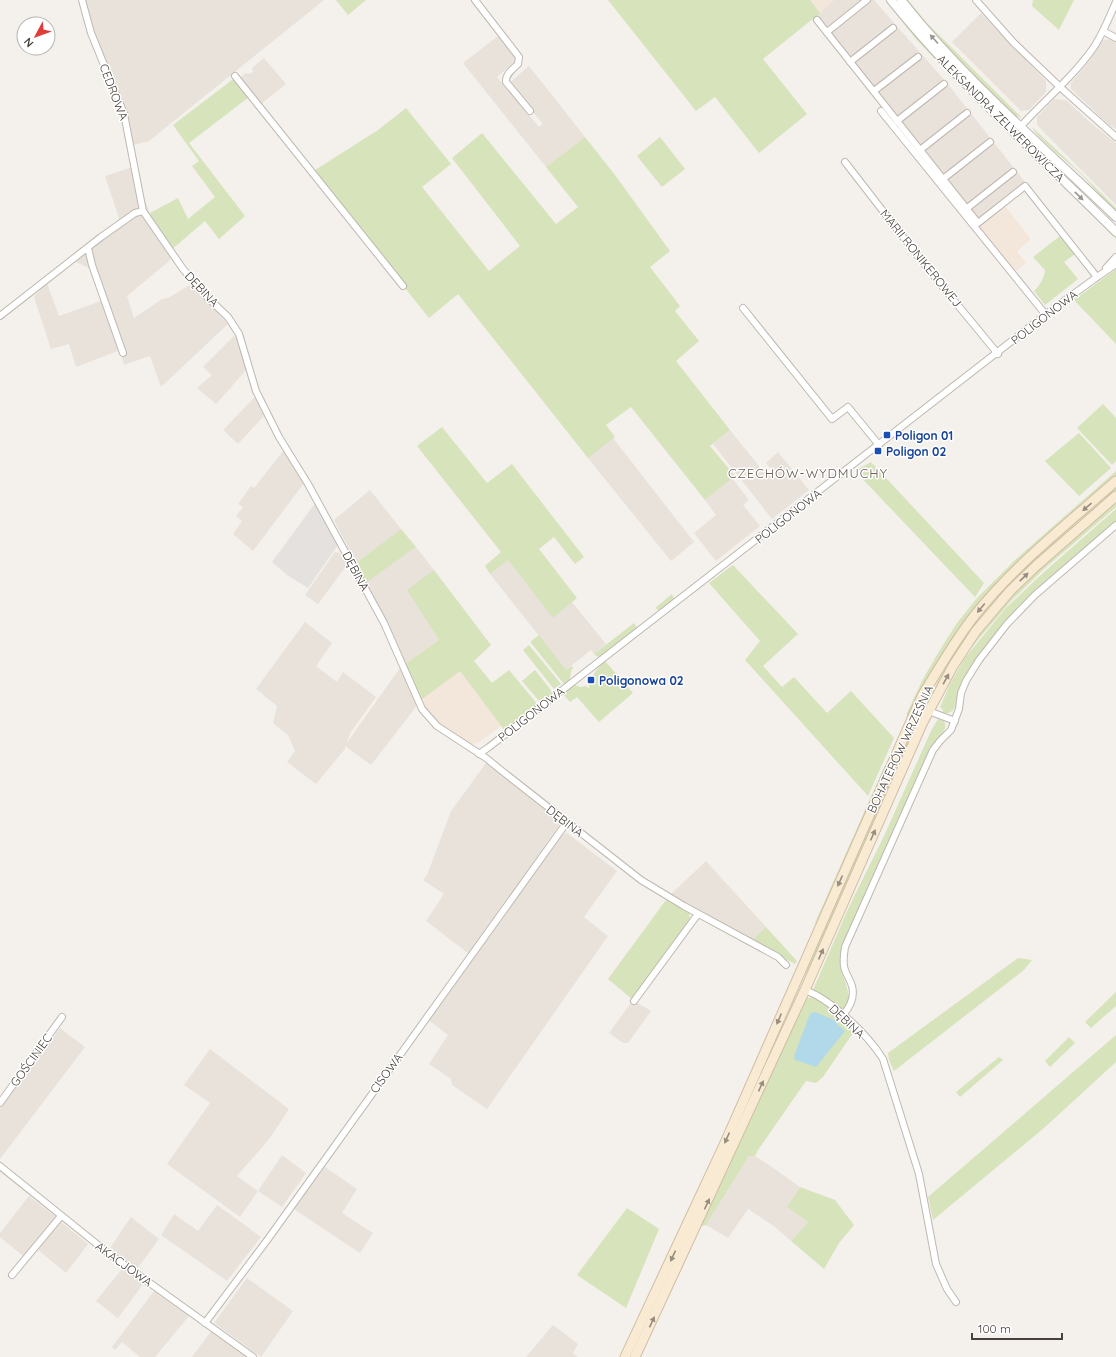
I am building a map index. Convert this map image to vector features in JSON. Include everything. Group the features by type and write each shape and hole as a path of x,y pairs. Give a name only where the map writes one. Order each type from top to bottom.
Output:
{"main road":[{"name":"BOHATERÓW WRZEŚNIA","path":"625,1357 724,1145 922,696 954,644 989,599 1027,559 1116,481"},
{"name":"BOHATERÓW WRZEŚNIA","path":"636,1357 805,990 929,712 963,650 988,616 1010,591 1036,566 1116,496"}],"street":[{"name":"CEDROWA","path":"82,0 91,33 124,114 143,211"},
{"path":"475,0 519,57 520,60 518,64 507,74 505,79 530,111"},
{"path":"827,32 867,0"},
{"name":"ALEKSANDRA ZELWEROWICZA","path":"890,0 952,70 1116,232"},
{"name":"ALEKSANDRA ZELWEROWICZA","path":"901,0 937,42 1021,126 1116,217"},
{"path":"976,0 1013,42 1060,87 1116,137"},
{"path":"1021,126 1060,87 1086,58 1103,31 1116,2"},
{"path":"817,20 978,223 1025,186 1097,277"},
{"path":"850,62 893,28"},
{"path":"1103,31 1116,38"},
{"path":"874,91 918,57"},
{"path":"235,76 403,286"},
{"path":"897,121 944,84"},
{"path":"881,111 1046,315"},
{"path":"920,150 967,113"},
{"path":"943,180 990,142"},
{"name":"MARII RONIKEROWEJ","path":"845,162 924,264 998,354"},
{"path":"966,209 1013,172"},
{"path":"0,316 123,221 136,213 143,211"},
{"name":"DĘBINA","path":"143,211 183,269 228,318 239,334 256,391 279,437 308,484 384,623 422,709 437,726 486,758 641,880 698,914 778,957 786,965"},
{"path":"88,248 92,264 123,353"},
{"name":"POLIGONOWA","path":"1097,277 1116,258"},
{"name":"POLIGONOWA","path":"478,754 488,749 566,687 998,354 1046,315 1116,264"},
{"path":"743,308 832,419 848,407 879,445"},
{"path":"844,1015 851,1004 852,998 852,986 844,967 843,956 845,947 933,750 951,730 955,721 961,693 966,681 979,660 1007,624 1035,595 1116,525"},
{"path":"918,707 955,721"},
{"path":"486,758 488,749"},
{"name":"CISOWA","path":"205,1323 268,1239 567,822"},
{"path":"634,1000 698,914"},
{"name":"DĘBINA","path":"805,990 824,999 844,1015 876,1048 883,1059 919,1174 936,1264 947,1289 956,1302"},
{"name":"GOŚCINIEC","path":"0,1103 62,1017"},
{"name":"AKACJOWA","path":"0,1166 108,1253 253,1357"},
{"path":"12,1275 61,1216"}],"shaded area":[{"path":"85,0 324,0 149,141 133,145 129,123 119,91 89,19"},
{"path":"810,0 834,0 820,13"},
{"path":"834,0 874,0 947,83 1029,187 977,226 812,19"},
{"path":"981,13 1046,81 1046,92 1029,110 1021,111 952,42"},
{"path":"498,36 515,57 515,61 497,77 539,127 543,124 509,83 529,66 585,137 546,167 463,63"},
{"path":"1110,39 1116,43 1116,129 1109,125 1071,89 1071,83 1092,57 1103,40"},
{"path":"264,58 286,84 260,105 242,81 241,77 245,73 249,74 253,72 252,68"},
{"path":"1054,99 1066,100 1093,125 1116,143 1116,205 1037,125 1037,117"},
{"path":"137,166 145,201 153,221 171,250 171,258 127,296 134,318 162,299 168,298 191,284 228,324 161,387 150,356 124,365 120,350 76,367 69,344 51,349 34,297 47,283 59,316 101,301 91,269 76,262 74,257 120,221 105,176"},
{"path":"1004,205 1031,239 1017,251 1026,263 1014,273 977,226"},
{"path":"235,335 247,369 216,404 197,388 212,375 203,367"},
{"path":"255,397 264,416 238,444 223,430"},
{"path":"730,430 767,476 773,471 766,463 778,452 809,490 772,519 713,444"},
{"path":"613,438 694,542 671,561 588,458"},
{"path":"284,450 304,483 253,551 233,534 242,521 236,516 243,507 238,504 251,486 254,488"},
{"path":"732,478 749,500 743,505 760,526 716,561 694,533 716,515 705,500"},
{"path":"370,490 401,529 356,563 334,520"},
{"path":"316,502 340,542 308,588 287,575 272,562"},
{"path":"416,547 434,570 408,590 439,640 405,664 366,583"},
{"path":"335,552 340,553 347,565 318,604 305,595"},
{"path":"508,560 553,617 572,602 606,644 594,654 591,650 566,670 490,574"},
{"path":"305,622 332,643 316,666 337,682 343,672 376,697 351,732 346,744 402,665 419,703 371,765 345,746 345,749 316,784 287,762 295,751 288,735 273,723 277,706 256,689"},
{"path":"460,670 501,726 478,743 471,744 438,724 421,700"},
{"path":"486,763 562,821 469,954 426,921 444,894 423,880 427,875 451,811"},
{"path":"567,833 617,871 584,917 608,936 487,1109 452,1085 451,1079 429,1064 448,1035 427,1019 563,834"},
{"path":"706,861 766,927 751,941 670,895"},
{"path":"633,1000 651,1011 628,1043 623,1043 609,1033"},
{"path":"60,1028 85,1047 0,1159 0,1109"},
{"path":"210,1049 289,1109 270,1138 237,1176 258,1191 240,1217 167,1164 210,1103 184,1085"},
{"path":"282,1155 306,1173 282,1207 258,1191"},
{"path":"749,1156 755,1156 800,1187 787,1207 808,1222 791,1241 775,1227 748,1209 728,1238 706,1225"},
{"path":"325,1167 357,1189 342,1213 373,1233 360,1253 294,1209"},
{"path":"29,1196 56,1217 23,1256 0,1237 0,1233"},
{"path":"217,1205 261,1237 227,1281 161,1235 174,1214 198,1231"},
{"path":"131,1217 159,1239 137,1269 110,1248"},
{"path":"60,1221 88,1244 66,1273 37,1249"},
{"path":"122,1269 144,1283 118,1318 96,1301"},
{"path":"247,1278 293,1311 261,1357 214,1323"},
{"path":"154,1291 189,1316 155,1357 140,1357 122,1342 115,1350 112,1347"},
{"path":"553,1325 578,1344 573,1353 578,1357 526,1357"},
{"path":"212,1330 249,1357 192,1357"}],"green space":[{"path":"336,0 366,0 348,15"},
{"path":"608,0 810,0 820,13 763,59 807,114 759,153 715,97 696,111"},
{"path":"885,0 957,81 1116,236 1116,239 951,76 916,39"},
{"path":"906,0 908,0 927,23 1022,118 1014,115 972,73 931,30"},
{"path":"1033,0 1074,0 1059,30 1032,6"},
{"path":"232,80 236,80 249,97 189,143 245,216 219,239 205,221 171,250 153,221 150,213 178,198 188,219 215,197 192,166 199,161 173,125"},
{"path":"406,108 451,164 422,187 489,271 520,246 452,158 482,133 556,224 578,207 546,167 585,137 615,175 670,251 650,267 680,306 675,311 699,341 676,361 730,430 710,446 735,476 705,500 631,407 606,425 615,437 588,458 458,294 429,318 312,172 378,130"},
{"path":"1032,127 1081,173 1116,208 1116,211 1082,175 1035,132"},
{"path":"660,137 685,169 662,187 637,156"},
{"path":"1064,233 1079,251 1064,262 1078,279 1045,305 1034,291 1041,282 1045,270 1033,257"},
{"path":"1116,269 1116,344 1074,300"},
{"path":"1103,404 1116,418 1116,461 1112,465 1077,428"},
{"path":"442,427 487,483 512,464 584,557 575,564 554,537 539,549 577,598 553,618 508,560 490,574 485,566 501,552 417,446"},
{"path":"1079,433 1111,468 1079,496 1045,461"},
{"path":"871,462 984,583 975,597 855,471"},
{"path":"1116,471 1116,477 1019,562 981,600 970,613 951,641 909,716 906,715 923,679 941,648 957,623 977,598 1015,560"},
{"path":"1116,486 1116,491 1025,571 997,599 963,642 929,699 939,679 962,642 1016,574"},
{"path":"1116,501 1116,507 1044,569 1011,601 965,655 978,633 1024,582"},
{"path":"1116,509 1116,521 1046,582 997,632 966,675 958,692 953,710 948,713 942,713 943,710 940,707 950,684 965,658 1005,609 1044,572"},
{"path":"401,529 416,547 366,583 356,563"},
{"path":"733,565 798,634 763,666 782,687 794,677 827,713 851,691 894,738 868,796 745,660 760,641 709,583"},
{"path":"434,570 491,645 474,661 492,683 509,670 538,705 505,731 460,671 421,700 405,664 439,640 407,590"},
{"path":"672,594 674,599 660,611 655,608"},
{"path":"634,623 637,628 600,656 598,657 594,654"},
{"path":"539,635 566,670 572,666 573,668 570,679 564,684 531,643 531,641"},
{"path":"529,645 561,684 554,689 523,650"},
{"path":"605,661 633,693 599,722 577,697 570,702 562,693 575,685 580,687 590,687 588,685 589,683 591,684 594,679 592,678 594,673"},
{"path":"535,670 550,689 552,694 542,702 540,702 522,681"},
{"path":"938,719 944,721 944,731 932,747 843,943 840,956 840,966 849,999 848,1004 844,1008 838,1009 829,1000 813,990 848,909 884,836 931,731"},
{"path":"914,722 918,724 808,973 804,971"},
{"path":"885,765 885,772 822,914 814,925"},
{"path":"666,900 689,913 690,919 633,1000 608,979"},
{"path":"766,927 797,961 795,964 751,941"},
{"path":"1018,958 1032,960 1024,970 894,1071 889,1060 888,1053"},
{"path":"1116,992 1116,1006 1091,1028 1085,1022"},
{"path":"814,997 835,1011 855,1030 823,1077 816,1083 806,1081 755,1156 749,1156 706,1225 701,1226 806,998"},
{"path":"1116,1035 1116,1062 1044,1128 933,1220 928,1197"},
{"path":"1069,1037 1075,1043 1050,1067 1045,1061"},
{"path":"999,1057 1003,1060 960,1097 956,1092"},
{"path":"800,1187 835,1200 854,1225 839,1243 824,1269 791,1241 808,1222 787,1207"},
{"path":"627,1208 659,1229 626,1308 577,1275"}],"water":[{"path":"815,1012 836,1021 845,1031 816,1067 795,1060 794,1056 810,1014"}],"place":[{"name":"Poligon 01","path":"887,435"},
{"name":"Poligon 02","path":"878,451"},
{"name":"Poligonowa 02","path":"591,680"}],"district":[{"name":"CZECHÓW-WYDMUCHY","path":"808,473"}]}
